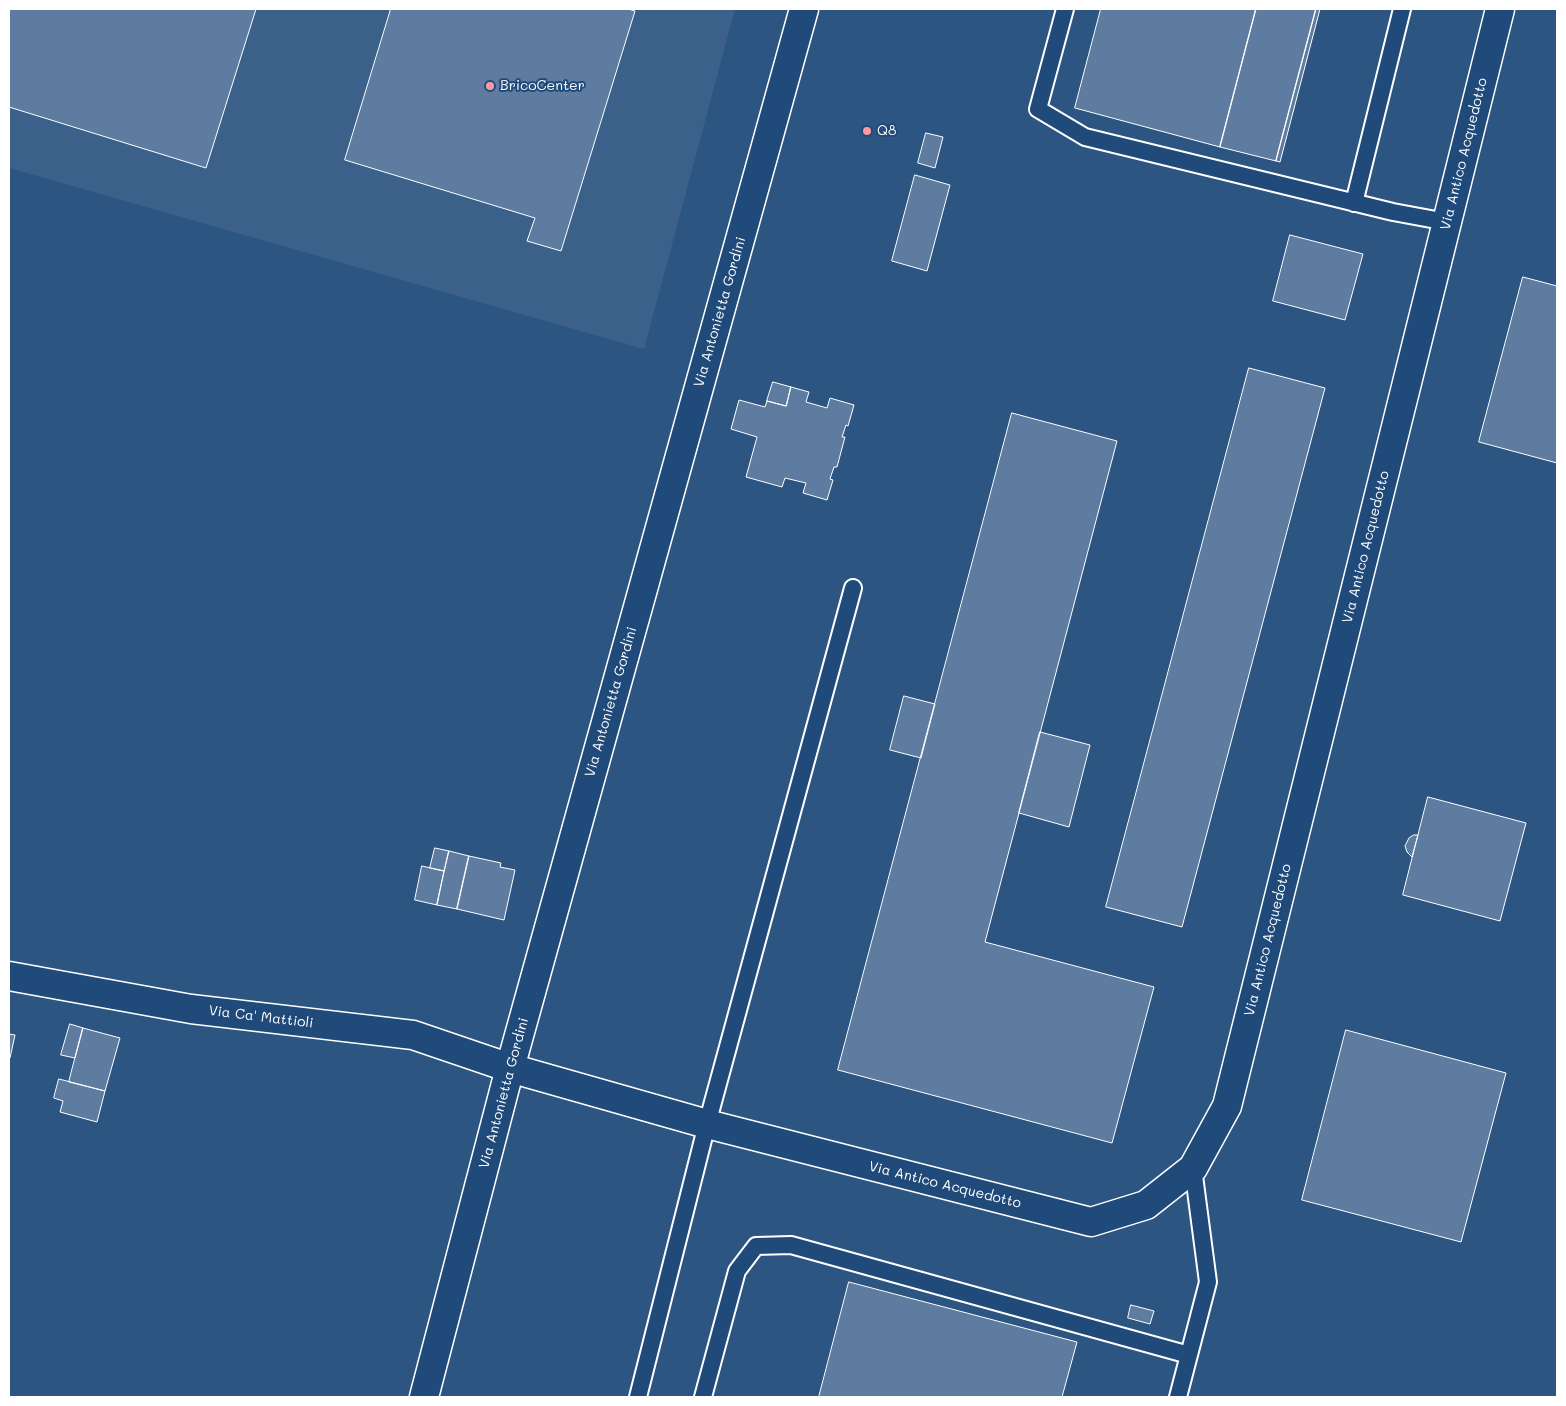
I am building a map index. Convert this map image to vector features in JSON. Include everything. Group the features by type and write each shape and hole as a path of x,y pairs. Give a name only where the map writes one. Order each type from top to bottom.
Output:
{"street":[{"name":"Via Antonietta Gordini","path":"424,1397 510,1068 804,9"},
{"name":"Via Antico Acquedotto","path":"510,1068 707,1124 1091,1222 1146,1205 1193,1168 1227,1106 1500,9"},
{"name":"Via Ca' Mattioli","path":"9,976 191,1009 413,1035 510,1068"}],"lane":[{"path":"1065,9 1038,109 1085,137 1354,203 1447,222"},
{"path":"1354,203 1402,9"},
{"path":"638,1397 707,1124 853,588"},
{"path":"1178,1397 1208,1282 1193,1168"},
{"path":"703,1397 737,1271 756,1246 791,1244 1189,1355"}],"shaded area":[{"path":"9,9 735,9 644,349 9,168"}],"building":[{"path":"9,9 256,9 206,168 9,107"},
{"name":"BricoCenter","path":"391,9 628,9 635,11 561,251 527,241 535,218 345,160"},
{"path":"1101,9 1256,9 1220,147 1075,108"},
{"path":"1256,9 1316,9 1276,161 1220,147"},
{"path":"1316,9 1320,9 1280,162 1276,161"},
{"path":"926,133 943,137 935,168 918,163"},
{"path":"915,175 950,185 927,271 892,261"},
{"path":"1290,235 1363,254 1345,320 1273,301"},
{"path":"1523,277 1557,286 1557,463 1479,442"},
{"path":"1249,368 1325,388 1182,927 1106,907"},
{"path":"773,382 791,387 786,406 767,401"},
{"path":"791,387 809,392 806,402 827,408 830,398 854,405 848,426 846,425 842,437 845,437 837,467 834,467 830,479 833,480 827,500 803,493 806,483 785,478 782,487 746,477 757,437 731,429 739,400 765,407 767,401 786,406"},
{"path":"1012,413 1117,441 985,942 1154,987 1112,1143 838,1070"},
{"path":"904,696 935,704 921,758 890,750"},
{"path":"1040,732 1090,745 1069,827 1019,813"},
{"path":"1428,797 1526,823 1500,921 1403,895"},
{"path":"1418,835 1412,857 1407,852 1405,846 1409,838"},
{"path":"435,848 449,851 444,871 430,868"},
{"path":"449,851 469,856 457,909 437,905"},
{"path":"469,856 501,863 500,867 515,870 504,920 457,909"},
{"path":"422,866 444,871 437,905 415,900"},
{"path":"70,1024 83,1028 75,1058 61,1055"},
{"path":"83,1028 120,1038 105,1091 69,1082"},
{"path":"1346,1030 1506,1073 1461,1242 1302,1200"},
{"path":"9,1034 15,1035 10,1058 9,1057"},
{"path":"59,1079 105,1091 97,1122 60,1112 63,1101 54,1098"},
{"path":"849,1282 1077,1342 1062,1397 819,1397"},
{"path":"1131,1305 1154,1311 1150,1324 1128,1318"}],"place":[{"name":"BricoCenter","path":"490,86"},
{"name":"Q8","path":"867,131"}]}
